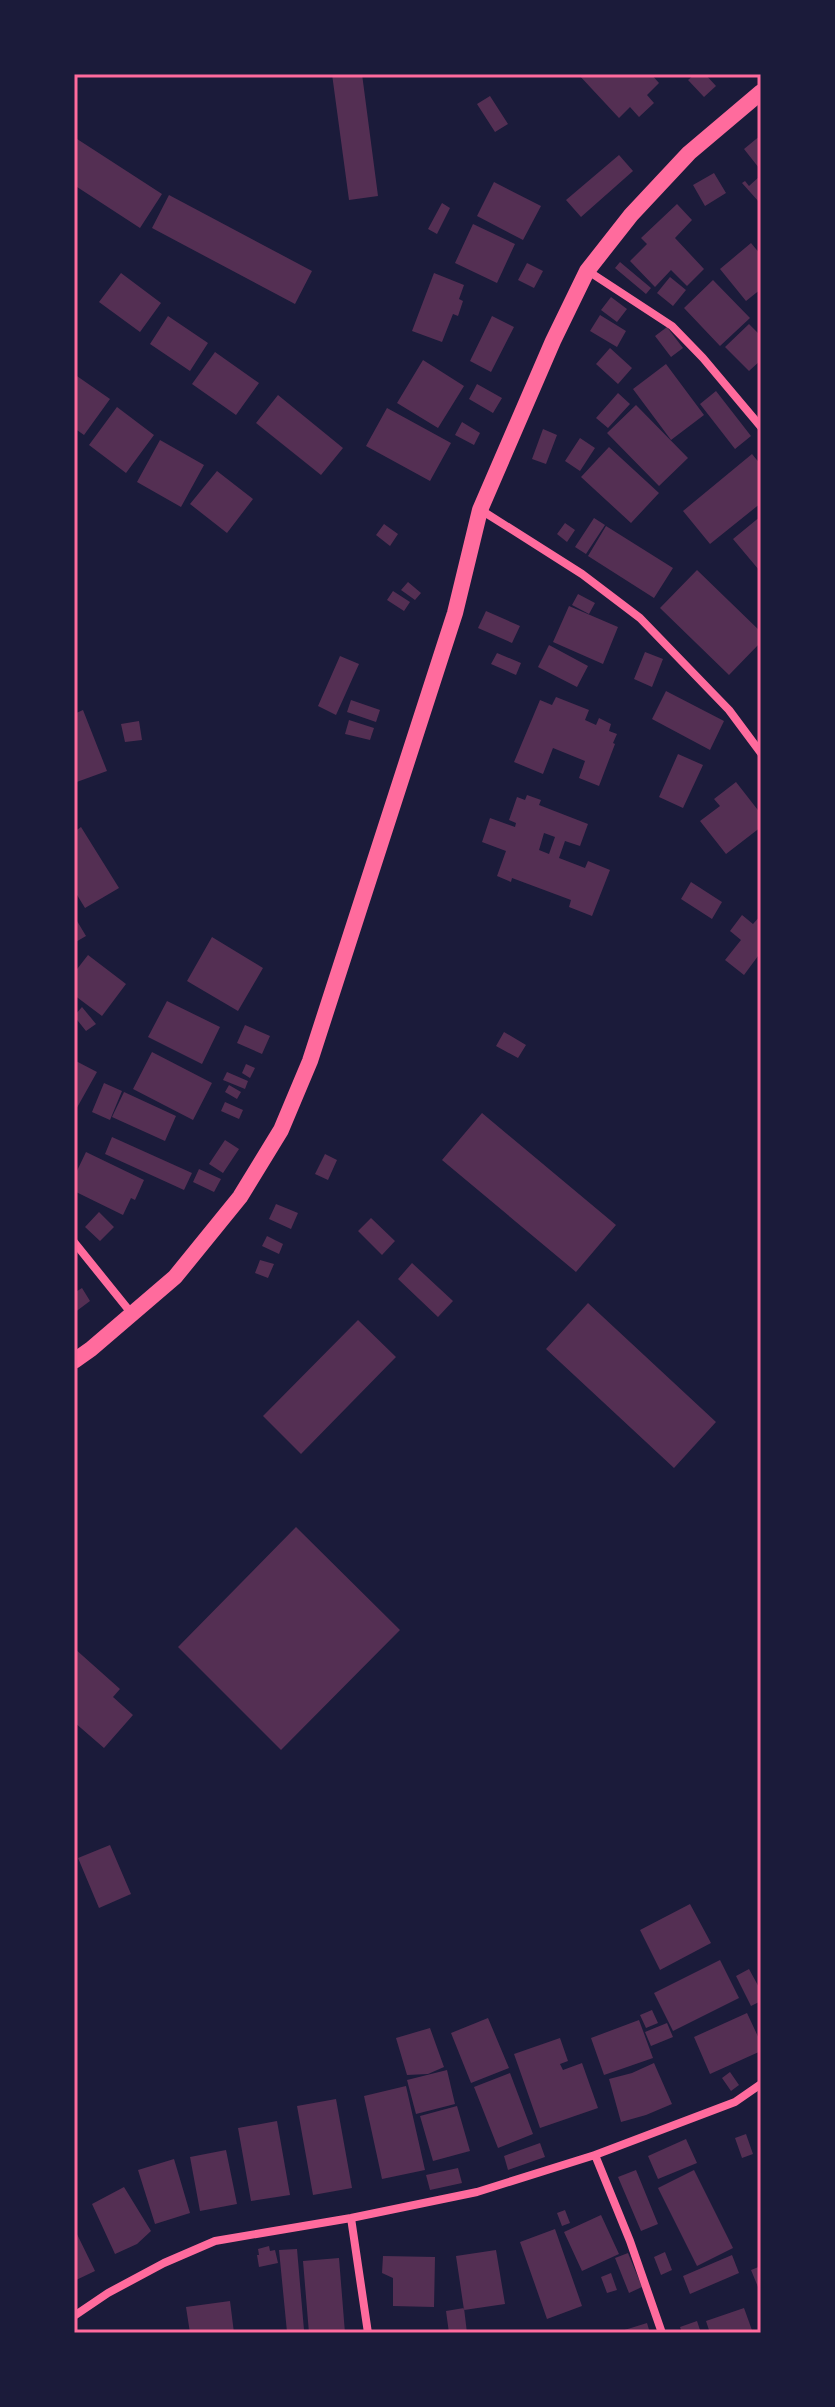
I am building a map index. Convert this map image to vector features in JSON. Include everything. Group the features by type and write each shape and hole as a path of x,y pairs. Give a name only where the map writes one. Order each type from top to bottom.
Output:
{"main road":[{"path":"74,1361 185,1266 240,1197 281,1130 310,1061 455,613 480,510 553,341 587,271 631,215 689,153 761,92"}],"street":[{"path":"587,271 672,326 761,427"},
{"path":"480,510 582,574 640,618 729,710 761,753"},
{"path":"74,1242 132,1314"},
{"path":"74,2316 108,2293 164,2263 215,2241 477,2192 595,2155 735,2102 761,2084"},
{"path":"595,2155 630,2241 662,2333"},
{"path":"351,2218 368,2333"}],"building":[{"path":"332,74 362,74 378,196 349,200"},
{"path":"578,74 651,74 659,83 647,95 654,103 639,117 630,107 619,118"},
{"path":"695,74 705,74 716,86 704,97 688,80"},
{"path":"490,96 508,124 495,132 477,104"},
{"path":"761,135 761,166 759,168 744,149"},
{"path":"74,137 162,194 140,228 74,185"},
{"path":"619,155 633,171 581,217 566,200"},
{"path":"714,173 726,193 705,206 693,185"},
{"path":"760,176 759,202 742,183 745,181 749,186"},
{"path":"494,182 541,206 523,240 477,216"},
{"path":"169,195 312,271 295,304 152,228"},
{"path":"442,203 450,208 437,234 428,229"},
{"path":"677,204 692,220 675,238 704,269 687,286 671,270 655,287 630,261 647,244 641,238"},
{"path":"473,224 515,244 497,283 455,263"},
{"path":"751,243 761,255 761,289 746,301 720,269"},
{"path":"620,262 651,288 646,294 615,268"},
{"path":"527,263 543,271 534,288 518,280"},
{"path":"121,273 161,303 140,332 99,302"},
{"path":"434,273 464,285 458,316 453,314 442,342 412,331"},
{"path":"670,277 686,290 673,306 657,293"},
{"path":"713,280 750,318 720,346 684,308"},
{"path":"611,297 627,309 617,322 601,310"},
{"path":"600,315 626,331 617,347 590,331"},
{"path":"168,316 208,343 190,371 150,344"},
{"path":"492,316 514,327 491,372 470,361"},
{"path":"749,324 761,336 761,360 749,371 725,347"},
{"path":"667,327 683,348 671,357 655,336"},
{"path":"610,348 632,368 618,384 596,364"},
{"path":"215,352 259,383 236,415 192,384"},
{"path":"423,360 464,386 438,428 397,403"},
{"path":"666,364 704,415 671,440 633,389"},
{"path":"74,374 110,399 84,435 74,428"},
{"path":"477,384 502,398 493,413 469,399"},
{"path":"716,391 751,436 735,449 700,404"},
{"path":"618,393 630,404 608,428 596,418"},
{"path":"278,395 343,448 321,475 256,423"},
{"path":"636,405 688,458 659,486 607,433"},
{"path":"117,407 154,435 126,473 89,445"},
{"path":"387,408 451,443 430,481 366,446"},
{"path":"462,422 480,433 474,445 455,435"},
{"path":"543,429 557,435 546,464 532,459"},
{"path":"580,438 595,448 580,471 565,461"},
{"path":"160,440 204,465 181,507 137,482"},
{"path":"609,447 659,493 631,523 581,477"},
{"path":"752,454 761,465 761,503 710,544 683,511"},
{"path":"217,471 253,499 227,533 190,504"},
{"path":"761,516 761,568 759,570 733,539"},
{"path":"594,518 605,525 586,554 575,547"},
{"path":"565,523 575,530 567,542 557,534"},
{"path":"384,524 398,534 390,546 376,535"},
{"path":"606,526 673,568 654,598 588,556"},
{"path":"697,570 761,632 761,642 729,675 660,608"},
{"path":"408,582 421,593 415,600 401,590"},
{"path":"393,591 410,602 404,611 387,600"},
{"path":"578,594 595,603 589,614 572,605"},
{"path":"569,606 618,627 603,664 553,642"},
{"path":"486,611 520,626 512,643 478,628"},
{"path":"549,645 588,666 577,687 538,667"},
{"path":"645,652 663,659 652,687 634,679"},
{"path":"497,653 521,663 516,675 491,664"},
{"path":"340,656 359,664 336,715 318,706"},
{"path":"666,691 724,721 710,750 652,719"},
{"path":"556,697 589,710 585,720 596,725 599,718 611,724 609,731 617,734 599,786 579,778 585,761 553,748 543,774 514,762 540,700 552,705"},
{"path":"351,700 380,710 376,722 347,712"},
{"path":"83,710 107,771 74,783 74,714"},
{"path":"349,720 374,728 370,740 345,734"},
{"path":"139,721 142,740 125,742 121,724"},
{"path":"678,754 703,765 683,808 659,797"},
{"path":"736,782 761,814 761,827 726,854 700,821 720,806 714,799"},
{"path":"527,795 541,800 539,805 588,824 580,846 565,841 559,858 585,868 588,861 610,870 592,916 569,907 571,900 512,878 511,882 497,876 506,851 482,842 490,818 515,827 516,823 509,820 517,797 525,800","holes":["544,833 555,837 549,854 539,850"]},
{"path":"81,827 119,888 85,908 74,890 74,832"},
{"path":"691,882 722,902 712,919 681,899"},
{"path":"742,915 753,924 761,915 761,952 744,975 725,960 741,940 730,931"},
{"path":"74,916 86,936 74,943"},
{"path":"212,937 263,968 238,1011 187,981"},
{"path":"88,955 126,984 102,1016 74,995 74,973"},
{"path":"167,1001 220,1027 202,1064 148,1037"},
{"path":"82,1007 96,1024 86,1031 74,1016"},
{"path":"245,1025 270,1036 262,1054 237,1043"},
{"path":"504,1032 526,1045 518,1058 496,1046"},
{"path":"152,1052 212,1083 193,1120 133,1089"},
{"path":"74,1060 97,1072 74,1113"},
{"path":"246,1064 255,1068 250,1078 242,1073"},
{"path":"227,1072 248,1081 245,1089 223,1080"},
{"path":"104,1083 122,1091 110,1120 92,1112"},
{"path":"229,1085 241,1092 237,1099 225,1092"},
{"path":"124,1092 176,1116 165,1141 112,1117"},
{"path":"225,1102 243,1110 239,1119 221,1111"},
{"path":"482,1113 616,1225 576,1272 442,1160"},
{"path":"112,1137 192,1173 184,1190 105,1154"},
{"path":"225,1140 239,1149 223,1173 209,1164"},
{"path":"86,1152 144,1180 135,1200 131,1198 123,1215 74,1191 74,1177"},
{"path":"325,1154 337,1160 328,1180 315,1174"},
{"path":"199,1169 221,1179 214,1192 193,1182"},
{"path":"276,1204 298,1213 291,1229 269,1219"},
{"path":"99,1212 114,1227 100,1241 85,1227"},
{"path":"371,1218 395,1241 382,1255 358,1231"},
{"path":"267,1236 283,1244 279,1254 262,1246"},
{"path":"260,1260 274,1264 268,1278 255,1273"},
{"path":"412,1263 453,1301 438,1317 398,1279"},
{"path":"82,1288 90,1301 74,1313 74,1293"},
{"path":"588,1303 716,1422 674,1468 546,1349"},
{"path":"358,1320 396,1357 301,1454 263,1416"},
{"path":"296,1527 400,1630 281,1750 178,1647"},
{"path":"74,1648 120,1689 113,1697 133,1715 104,1748 74,1722"},
{"path":"110,1845 131,1894 99,1908 78,1858"},
{"path":"690,1904 711,1943 660,1970 640,1930"},
{"path":"720,1960 739,1998 673,2031 654,1993"},
{"path":"749,1969 761,1991 761,2001 751,2006 736,1976"},
{"path":"652,2010 658,2023 646,2028 640,2015"},
{"path":"747,2013 761,2043 761,2051 710,2074 694,2037"},
{"path":"488,2018 509,2068 471,2083 451,2033"},
{"path":"639,2020 653,2058 604,2075 591,2038"},
{"path":"667,2023 673,2037 651,2046 645,2032"},
{"path":"430,2028 444,2067 428,2074 407,2075 396,2038"},
{"path":"560,2038 568,2061 560,2064 563,2070 582,2063 598,2108 540,2128 514,2054"},
{"path":"654,2063 672,2104 621,2122 609,2079"},
{"path":"447,2070 455,2104 416,2114 407,2080"},
{"path":"730,2072 739,2085 731,2091 722,2078"},
{"path":"510,2073 533,2134 498,2148 474,2087"},
{"path":"406,2086 425,2170 382,2179 364,2096"},
{"path":"336,2099 352,2188 313,2195 297,2106"},
{"path":"457,2106 470,2151 433,2161 420,2116"},
{"path":"277,2121 290,2195 251,2201 238,2128"},
{"path":"746,2134 753,2154 742,2158 735,2138"},
{"path":"686,2139 697,2163 658,2179 648,2156"},
{"path":"540,2143 545,2157 508,2170 504,2156"},
{"path":"226,2150 237,2204 200,2211 190,2157"},
{"path":"174,2159 190,2213 155,2224 138,2170"},
{"path":"458,2168 462,2183 430,2190 426,2175"},
{"path":"636,2170 658,2224 641,2231 618,2177"},
{"path":"694,2170 733,2248 697,2266 658,2188"},
{"path":"124,2187 151,2231 137,2244 115,2254 92,2204"},
{"path":"565,2210 570,2223 562,2226 557,2213"},
{"path":"601,2215 619,2254 582,2271 564,2232"},
{"path":"74,2228 95,2271 74,2281"},
{"path":"555,2229 582,2306 547,2319 520,2242"},
{"path":"269,2246 270,2251 275,2250 278,2263 259,2267 258,2249"},
{"path":"297,2249 304,2330 287,2332 279,2250"},
{"path":"496,2250 505,2304 464,2310 456,2256"},
{"path":"665,2252 672,2270 661,2275 654,2257"},
{"path":"628,2253 642,2287 629,2293 615,2258"},
{"path":"732,2255 739,2273 690,2294 683,2276"},
{"path":"383,2256 435,2257 434,2307 393,2306 393,2278 382,2273"},
{"path":"339,2258 345,2333 309,2333 303,2261"},
{"path":"761,2266 761,2286 758,2287 751,2270"},
{"path":"611,2273 617,2290 607,2293 601,2277"},
{"path":"230,2301 234,2333 190,2333 186,2307"},
{"path":"464,2308 467,2333 449,2333 446,2311"},
{"path":"744,2308 753,2333 710,2333 706,2321"},
{"path":"697,2321 701,2333 682,2333 680,2327"},
{"path":"647,2323 650,2333 618,2333 618,2332"}]}
